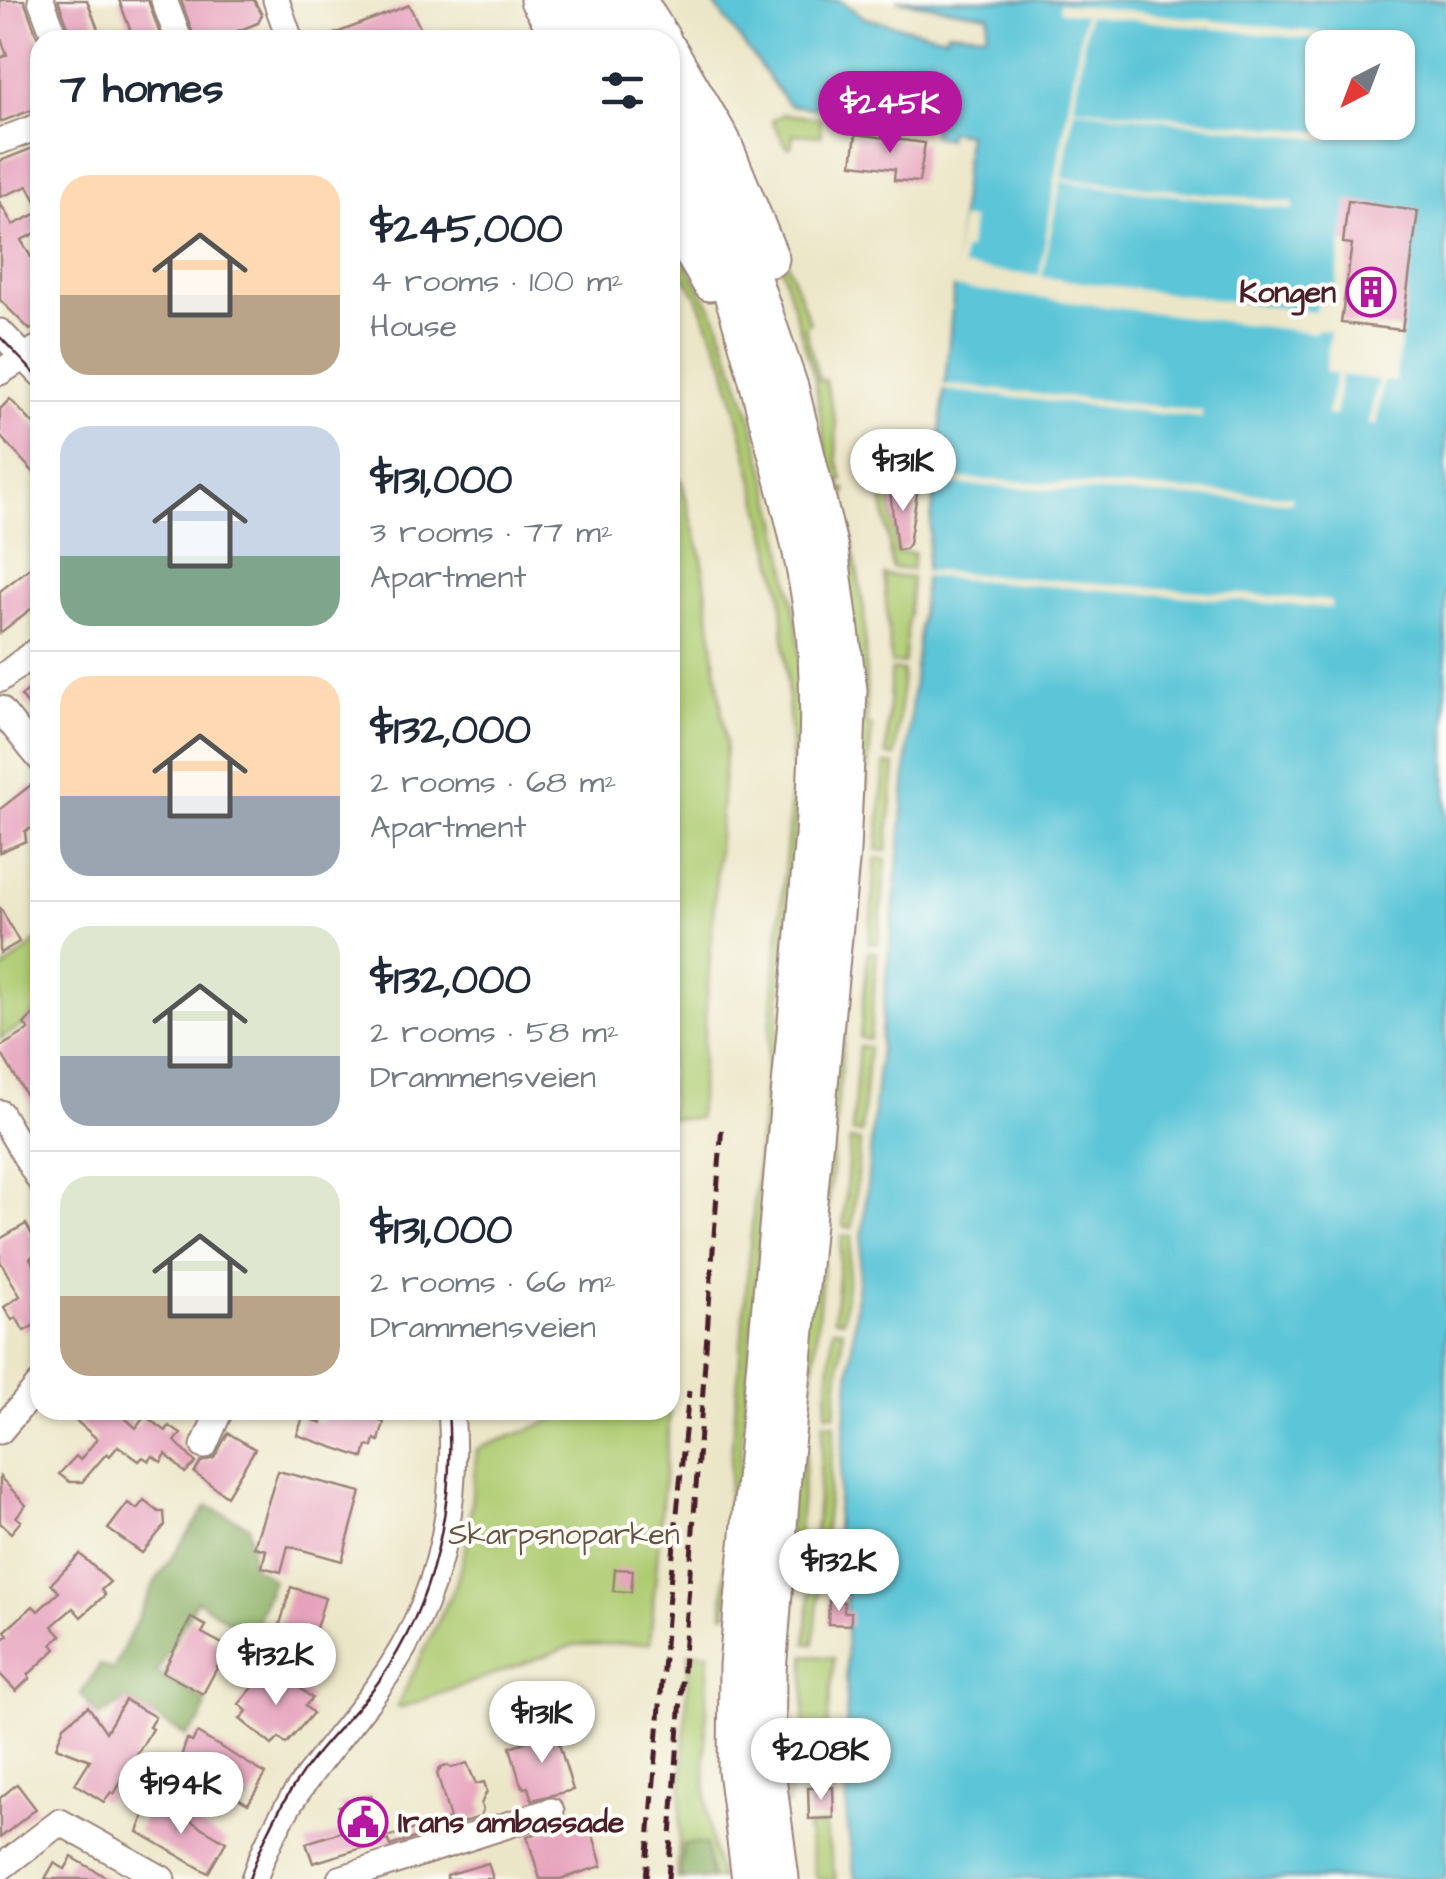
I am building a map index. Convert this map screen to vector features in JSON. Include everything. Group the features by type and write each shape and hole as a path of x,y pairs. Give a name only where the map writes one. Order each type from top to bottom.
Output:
{"highway":[{"path":"538,0 556,30"},
{"path":"572,0 592,30"},
{"path":"608,0 627,30"},
{"path":"638,0 657,30"},
{"path":"680,68 722,140 770,255 813,404 806,454"},
{"path":"680,121 743,250 790,387 830,549 849,690 845,816 768,1672 766,1770 781,1879"},
{"path":"680,175 718,254 744,326 787,490 812,608 818,727 813,835 737,1666 736,1770 750,1879"},
{"path":"680,232 724,307 760,391"}],"street":[{"path":"41,0 52,30"},
{"path":"164,0 175,30"},
{"path":"276,0 279,30"},
{"path":"0,141 30,130"},
{"path":"0,332 30,354"},
{"path":"0,372 30,360"},
{"path":"0,679 30,656"},
{"path":"0,709 30,747"},
{"path":"0,1113 30,1164"},
{"path":"0,1431 30,1396"},
{"path":"204,1446 216,1420"},
{"path":"254,1879 287,1804 377,1689 425,1606 444,1546 450,1510 452,1420"},
{"path":"340,1879 551,1811"},
{"path":"0,1868 54,1824 66,1824 162,1879"}],"green space":[{"path":"783,114 820,118 821,136 793,134 791,147 787,147 772,121"},
{"path":"769,214 810,323 805,327 836,423 837,460 843,480 839,483 841,489 846,489 844,498 864,609 867,726 872,726 795,1570 789,1805 784,1806 781,1751 830,479 815,380"},
{"path":"680,253 717,318 752,420 778,522 796,619 805,715 727,1614 723,1613 730,1467 793,776 781,590 724,361 696,295 680,269"},
{"path":"680,479 702,558 726,744 698,1118 680,1119"},
{"path":"890,491 897,553 914,553 912,570 892,568 882,493"},
{"path":"884,575 912,578 904,664 891,663"},
{"path":"891,670 903,671 895,757 886,754"},
{"path":"885,764 895,765 887,851 877,850"},
{"path":"876,858 886,860 878,944 869,943"},
{"path":"30,947 30,1017 0,1039 0,972"},
{"path":"868,952 877,952 870,1039 860,1038"},
{"path":"859,1046 869,1047 861,1133 852,1132"},
{"path":"850,1140 860,1141 852,1228 843,1226"},
{"path":"842,1236 852,1236 843,1320 834,1319"},
{"path":"833,1328 843,1330 835,1414 826,1413"},
{"name":"Skarpsnoparken","path":"554,1420 669,1420 650,1643 574,1645 397,1707 456,1584 467,1543 477,1449"},
{"path":"824,1422 835,1424 814,1644 806,1643"},
{"path":"207,1506 249,1526 252,1565 273,1580 251,1637 197,1600 157,1672 206,1702 201,1721 186,1736 126,1700 99,1717 81,1694 100,1665 113,1670 155,1582"},
{"path":"689,1652 709,1653 706,1796 721,1879 677,1879"},
{"path":"805,1655 834,1658 826,1739 813,1740 812,1751 804,1746"},
{"path":"824,1824 836,1879 816,1879 807,1828"},
{"path":"683,1844 706,1844 711,1879 680,1879"}],"water":[{"path":"711,0 839,0 865,18 946,37 947,31 986,34 989,15 897,0 1446,0 1446,1879 855,1879 847,1821 846,1594 834,1576 837,1510 967,134 948,131 947,139 933,136 933,121 789,105"}],"pier":[{"path":"1059,3 1305,31 1305,39 1088,15 1074,107 1305,130 1305,137 1074,109 1062,178 1293,203 1293,210 1061,181 1042,277 1315,312 1320,284 1336,285 1348,201 1418,211 1395,382 1383,381 1376,426 1368,424 1378,380 1341,375 1335,416 1327,415 1336,374 1325,372 1330,331 1317,329 1315,333 952,287 960,219 972,220 969,250 963,250 962,267 1039,276 1084,15 1059,11"},
{"path":"940,384 1202,411 1202,418 953,391 939,389"},
{"path":"930,477 1292,496 1292,502 943,484 930,481"},
{"path":"923,572 1331,601 1331,608 922,576"}],"building":[{"path":"0,0 24,0 35,30 30,30 30,111 0,122 0,58 7,55 0,36"},
{"path":"58,0 87,0 98,30 69,30"},
{"path":"119,0 148,0 158,30 130,30"},
{"path":"181,0 254,0 262,15 258,23 240,30 192,30"},
{"path":"409,5 421,30 344,30"},
{"path":"856,134 925,143 919,182 894,180 895,169 852,164"},
{"path":"30,149 30,190 28,186 0,197 0,161"},
{"path":"1348,201 1418,211 1402,330 1341,323 1352,244 1343,243"},
{"path":"0,203 13,225 30,217 30,236 21,240 30,255 30,330 0,300"},
{"path":"10,399 30,420 30,468 0,436 0,409"},
{"path":"898,485 918,487 909,544 897,550 890,491 898,490"},
{"path":"30,568 30,610 0,633 0,591"},
{"path":"30,689 30,707 21,696"},
{"path":"30,786 30,829 25,831 26,841 0,852 0,809"},
{"path":"0,907 19,942 0,953"},
{"path":"30,1018 30,1102 0,1051 0,1047 29,1030 24,1024"},
{"path":"26,1224 30,1231 30,1328 24,1331 4,1307 20,1296 0,1261 0,1239"},
{"path":"75,1420 127,1420 136,1428 142,1420 151,1420 166,1431 169,1426 181,1434 175,1441 196,1463 185,1473 166,1454 161,1462 153,1456 149,1461 143,1457 139,1461 118,1446 82,1482 70,1482 59,1474 76,1456 80,1460 97,1439"},
{"path":"302,1420 384,1422 379,1441 375,1439 373,1447 367,1446 364,1458 297,1435"},
{"path":"228,1433 255,1449 227,1496 194,1473 201,1462 214,1458"},
{"path":"278,1471 361,1492 342,1561 288,1546 281,1572 262,1567 266,1550 254,1547"},
{"path":"0,1477 26,1505 16,1517 21,1521 11,1533 0,1523"},
{"path":"144,1500 164,1512 165,1525 142,1553 108,1529 128,1503 137,1509"},
{"path":"80,1554 110,1582 101,1590 105,1595 81,1617 73,1608 52,1626 61,1636 52,1644 56,1649 16,1691 0,1674 0,1642 8,1635 5,1631 33,1606 38,1611 59,1592 51,1584"},
{"path":"615,1569 633,1570 631,1592 613,1591"},
{"path":"291,1587 325,1598 310,1648 276,1638"},
{"path":"829,1601 844,1602 844,1612 851,1612 851,1625 828,1624"},
{"path":"191,1618 206,1626 202,1633 228,1647 203,1694 163,1672"},
{"path":"280,1671 312,1698 305,1706 313,1713 286,1744 279,1738 272,1745 240,1719 247,1711 239,1704 266,1672 274,1679"},
{"path":"125,1700 155,1717 114,1794 111,1792 104,1802 75,1784 90,1760 56,1747 64,1726 88,1706 106,1732"},
{"path":"540,1731 550,1737 556,1734 573,1790 532,1800 528,1787 520,1782 510,1747 531,1740"},
{"path":"197,1733 266,1774 248,1804 179,1763 187,1739 192,1742"},
{"path":"467,1763 476,1784 484,1782 487,1791 481,1804 483,1810 480,1817 452,1826 437,1773 447,1765 452,1768"},
{"path":"17,1784 36,1809 0,1838 0,1798"},
{"path":"833,1787 834,1818 809,1819 808,1788"},
{"path":"371,1795 387,1837 447,1820 442,1829 390,1846 388,1840 313,1863 306,1843 347,1830 344,1811 339,1806"},
{"path":"157,1801 226,1842 208,1873 138,1832 147,1808 151,1810"},
{"path":"588,1818 602,1866 560,1879 540,1879 527,1836"},
{"path":"72,1857 109,1879 45,1879 54,1863 65,1869"},
{"path":"488,1863 493,1879 447,1879 447,1875"}],"tram line":[{"path":"0,337 30,368"},
{"path":"249,1879 287,1796 319,1751 379,1681 414,1619 427,1586 444,1517 448,1420"}],"railway":[{"path":"668,1879 722,1124"},
{"path":"646,1879 689,1391"}],"place":[{"name":"Kongen","path":"1371,292"},
{"name":"Irans ambassade","path":"363,1822"}]}
